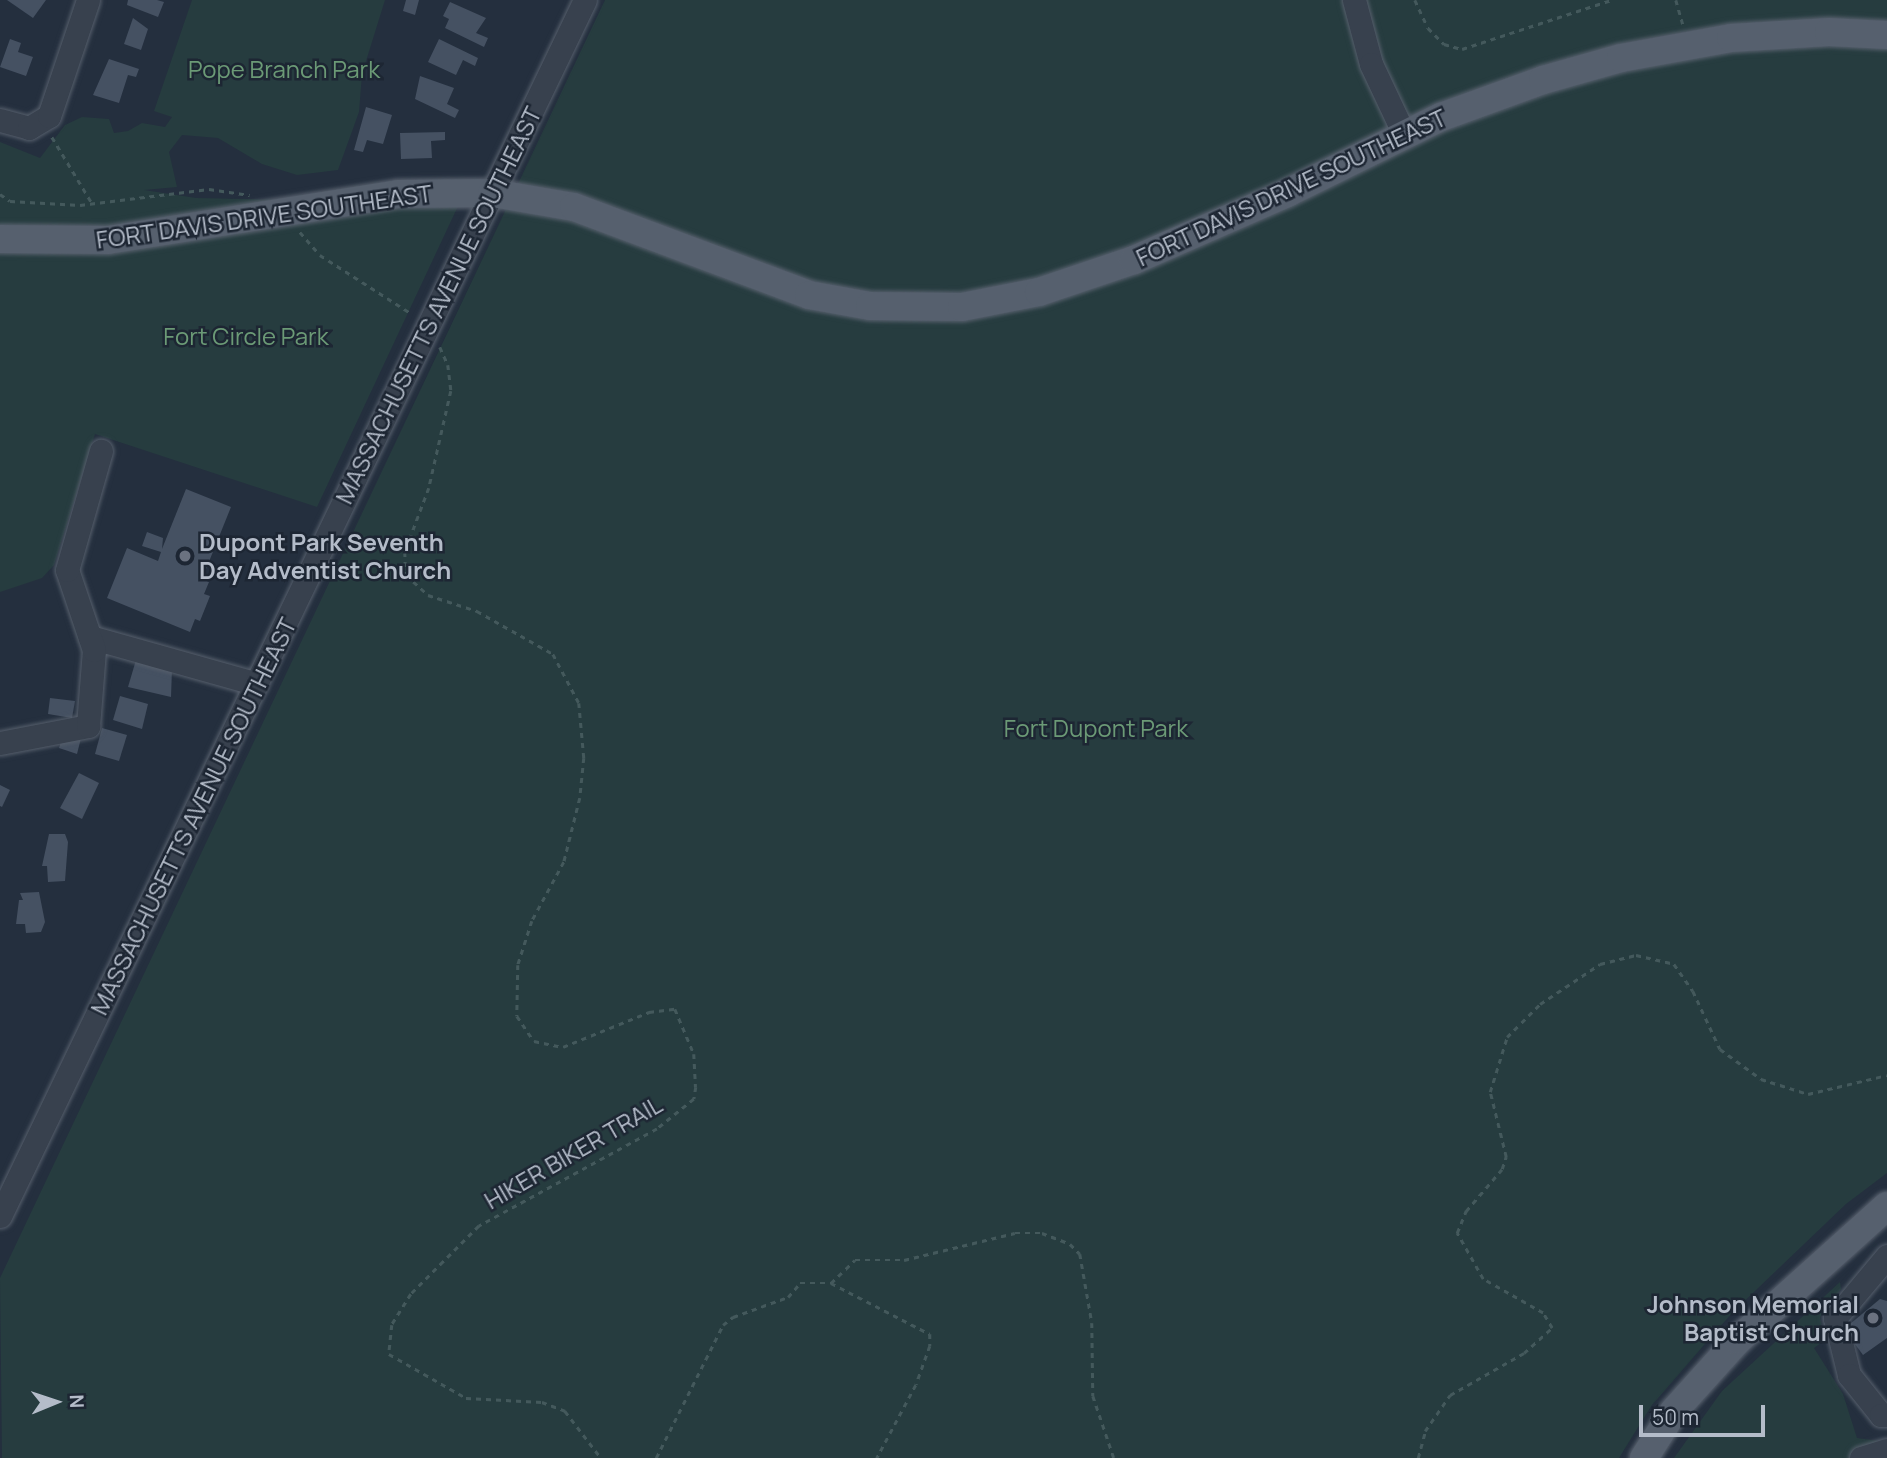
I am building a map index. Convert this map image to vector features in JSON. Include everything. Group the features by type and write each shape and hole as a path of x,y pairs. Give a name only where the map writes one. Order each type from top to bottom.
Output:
{"main road":[{"name":"FORT DAVIS DRIVE SOUTHEAST","path":"0,239 108,240 398,194 492,194 574,207 809,295 870,306 953,307 1038,292 1134,260 1287,193 1404,134 1543,80 1688,44 1784,33 1887,34"},
{"path":"1644,1458 1674,1411 1738,1340 1883,1217"}],"street":[{"path":"6,124 40,124 52,111 88,0"},
{"name":"MASSACHUSETTS AVENUE SOUTHEAST","path":"0,1216 585,0"},
{"path":"1354,0 1371,64 1404,134"},
{"path":"0,743 88,726 94,650 68,570 101,451"},
{"path":"90,637 257,684"},
{"path":"1887,1256 1835,1318 1849,1375 1881,1415 1887,1415"},
{"path":"1861,1458 1887,1450"}],"path":[{"path":"1415,0 1428,28 1444,44 1462,49 1611,0"},
{"path":"1676,0 1688,44"},
{"path":"40,124 58,145 92,204"},
{"path":"0,194 10,201 92,204 209,189 252,196"},
{"path":"294,228 320,255 412,314"},
{"name":"HIKER BIKER TRAIL","path":"437,342 448,365 450,391 429,488 405,552 406,575 428,595 477,611 553,654 579,703 584,758 580,798 564,862 532,921 518,965 517,1016 534,1041 563,1047 649,1012 675,1009 694,1054 696,1087 694,1099 657,1129 479,1226 411,1294 392,1325 390,1354 466,1398 542,1402 565,1411 601,1458"},
{"path":"1418,1458 1425,1431 1450,1395 1524,1353 1552,1328 1543,1313 1483,1279 1457,1233 1466,1211 1502,1169 1506,1157 1490,1091 1507,1037 1540,1004 1600,964 1636,955 1674,964 1693,991 1720,1049 1761,1079 1808,1094 1887,1075"},
{"path":"831,1283 855,1260 904,1260 1015,1233 1042,1233 1070,1244 1080,1254 1092,1323 1093,1396 1115,1458"},
{"path":"656,1458 723,1325 733,1317 788,1297 800,1283 831,1283 930,1334 930,1346 916,1385 877,1458"}],"green space":[{"name":"Fort Circle Park","path":"192,0 385,0 362,74 359,112 338,170 297,175 262,164 218,138 182,135 169,152 177,187 144,190 196,198 459,204 317,507 95,434 54,565 42,578 0,592 0,142 40,158 65,125 82,117 109,119 114,133 128,131 142,123 165,127 172,117 154,111"},
{"name":"Fort Dupont Park","path":"605,0 1887,0 1887,1173 1846,1204 1732,1313 1652,1405 1619,1458 2,1458 0,1278"},
{"path":"1840,1282 1841,1289 1820,1317 1825,1340 1814,1348 1843,1394 1857,1438 1887,1442 1853,1458 1674,1458 1722,1391"}],"building":[{"path":"7,0 46,0 33,18"},
{"path":"128,0 164,2 158,17 127,5"},
{"path":"406,0 419,0 415,15 403,11"},
{"path":"450,2 486,18 476,33 488,38 484,47 445,28 449,19 443,16"},
{"path":"133,18 148,29 141,50 124,44"},
{"path":"10,39 21,43 18,52 33,57 26,76 0,67"},
{"path":"439,39 478,58 475,66 463,60 456,75 428,62"},
{"path":"109,59 139,69 136,77 128,75 119,103 93,95"},
{"path":"420,76 454,88 447,104 459,110 455,118 415,99"},
{"path":"366,107 392,115 383,144 367,140 363,152 354,150"},
{"path":"445,132 445,140 431,141 432,158 401,159 400,133"},
{"name":"Dupont Park Seventh Day Adventist Church","path":"186,489 231,507 202,579 209,582 204,594 210,596 200,621 195,619 190,632 107,598 127,548 158,561 161,552 142,546 147,532 163,538 162,549"},
{"path":"136,660 172,669 171,697 128,687"},
{"path":"120,696 148,704 142,729 113,720"},
{"path":"50,698 75,701 72,718 48,714"},
{"path":"102,728 127,735 119,761 95,754"},
{"path":"64,733 81,738 77,754 59,748"},
{"path":"79,773 99,783 82,819 60,808"},
{"path":"0,785 10,790 2,807 0,806"},
{"path":"49,834 65,834 68,842 65,881 48,882 47,866 42,866"},
{"path":"39,892 45,922 41,932 26,933 25,924 16,924 19,900 23,900 20,893"},
{"name":"Johnson Memorial Baptist Church","path":"1880,1299 1887,1301 1887,1338 1863,1355 1844,1329"}],"place":[{"name":"Dupont Park Seventh Day Adventist Church","path":"185,556"},
{"name":"Johnson Memorial Baptist Church","path":"1873,1318"}],"park label":[{"name":"Pope Branch Park","path":"284,69"}]}
